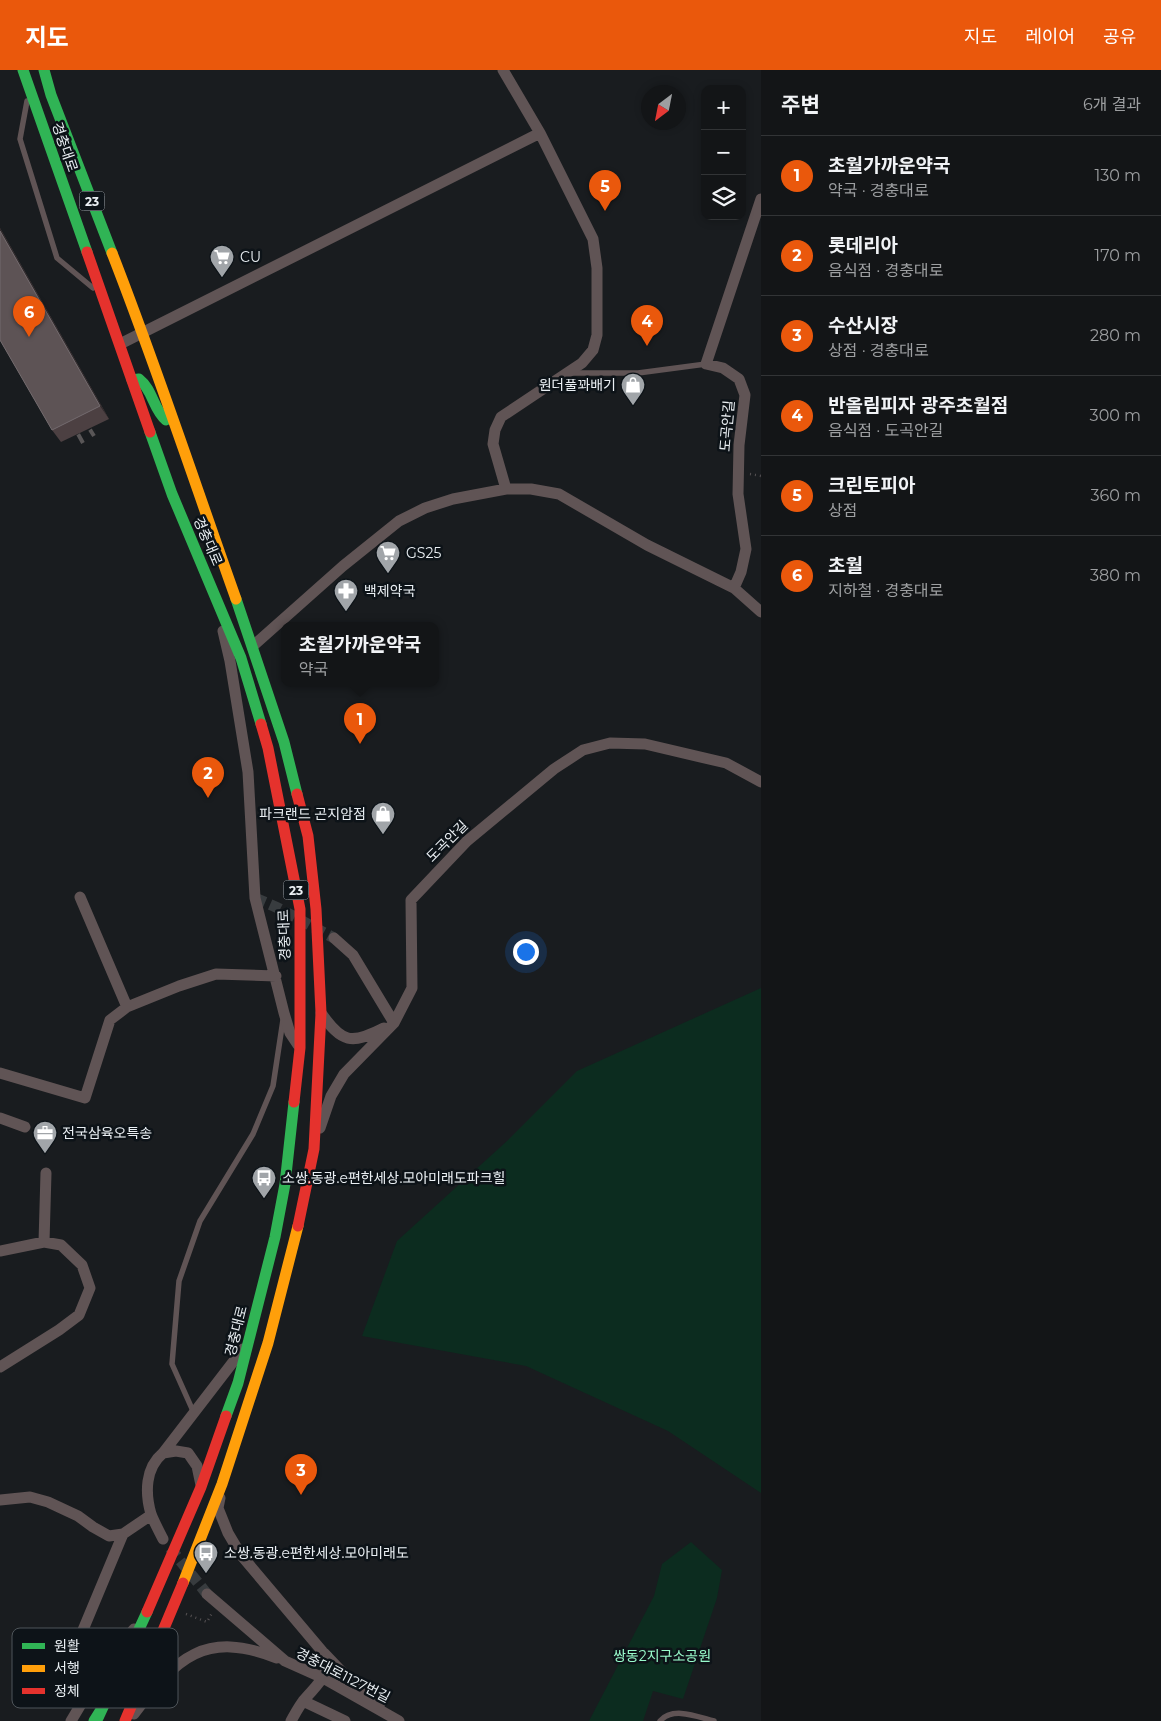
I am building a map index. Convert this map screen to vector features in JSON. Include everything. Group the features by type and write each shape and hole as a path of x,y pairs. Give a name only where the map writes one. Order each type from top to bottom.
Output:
{"main road":[{"name":"경충대로","path":"23,70 172,494 241,658 268,748 300,909 300,1048 285,1184 275,1237 238,1383 201,1487 140,1628"},
{"name":"경충대로","path":"44,70 142,332 253,646 284,742 308,836 316,909 321,1013 314,1149 295,1243 268,1343 222,1484 165,1628"},
{"path":"132,380 139,379 144,382 158,413 163,419 174,426"},
{"name":"경충대로","path":"95,1721 102,1708"},
{"name":"경충대로","path":"127,1721 132,1708"}],"street":[{"path":"503,70 540,133 593,239 597,268 597,335 593,350 582,363 501,417 495,430 493,444 506,489"},
{"path":"120,344 540,133"},
{"path":"706,364 761,199"},
{"name":"도곡안길","path":"706,364 723,368 739,379 745,395 739,445 738,494 746,549 741,572 734,588"},
{"path":"253,646 343,566 399,521 425,508 453,499 506,489 531,489 559,494 647,545 734,588 761,612"},
{"path":"213,593 230,661 248,772 255,898 284,1013 290,1032 300,1048"},
{"name":"도곡안길","path":"314,1149 331,1096 344,1074 394,1023 412,988 411,900 467,841 554,769 583,750 610,743 645,744 726,763 761,782"},
{"path":"80,898 126,1007"},
{"path":"321,1013 333,1031 350,1039 366,1038 394,1023 353,955 334,938"},
{"path":"0,1073 85,1098 110,1020 126,1007 216,974 276,976"},
{"path":"0,1118 25,1127"},
{"path":"44,1242 46,1173"},
{"path":"0,1251 44,1242 61,1245 82,1265 90,1288 79,1315 59,1330 0,1367"},
{"path":"163,1539 151,1515 148,1474 155,1459 163,1453 193,1411 239,1356 250,1337"},
{"path":"163,1453 176,1451 188,1453 197,1466 201,1487"},
{"path":"222,1484 218,1508 228,1533 242,1555 322,1651 364,1691 400,1721"},
{"path":"0,1500 30,1497 48,1502 78,1516 110,1536 123,1534 151,1515"},
{"path":"84,1628 123,1534"},
{"name":"경충대로1127번길","path":"207,1594 285,1661 323,1678 400,1721"},
{"path":"135,1628 146,1615"},
{"path":"178,1666 196,1653 210,1648 228,1646 262,1652 285,1661"},
{"path":"292,1721 303,1701 323,1678 327,1668 326,1659 322,1651"},
{"path":"303,1701 344,1721"},
{"path":"70,1721 78,1708"},
{"path":"127,1721 138,1708"}],"lane":[{"path":"29,91 20,139 57,258 101,294"},
{"path":"568,373 638,373 706,364"},
{"path":"193,1411 172,1364 179,1281 200,1220 253,1134 273,1086 284,1013"},
{"path":"660,1721 664,1716 672,1713 714,1721"}],"path":[{"path":"186,1614 207,1622 218,1603"}],"green space":[{"path":"761,988 761,1493 668,1431 526,1366 362,1336 397,1241 507,1141 577,1071"},
{"name":"쌍동2지구소공원","path":"691,1542 722,1570 717,1598 683,1699 653,1691 643,1721 589,1721 654,1596 662,1564"}],"building":[{"path":"0,231 100,406 52,430 0,340"}],"tunnel":[{"path":"255,898 334,938"},
{"path":"170,1548 207,1594"}],"railway":[{"path":"82,417 94,436"},
{"path":"71,421 83,443"}],"traffic: fast":[{"path":"23,70 87,252"},
{"path":"44,70 51,95 112,253"},
{"path":"132,380 139,379 144,383 158,410 166,420"},
{"path":"150,432 172,494 241,658 261,724"},
{"path":"236,599 284,742 297,794"},
{"path":"226,1416 238,1383 275,1237 285,1184 294,1102"},
{"path":"140,1628 147,1612"},
{"path":"94,1721 102,1708"},
{"path":"98,1718 103,1708"}],"traffic: slow":[{"path":"112,253 236,599"},
{"path":"183,1583 222,1484 268,1343 298,1226"}],"traffic: jam":[{"path":"87,252 150,432"},
{"path":"261,724 268,748 300,909 300,1048 294,1102"},
{"path":"297,794 308,836 316,909 321,1013 314,1149 298,1226"},
{"path":"147,1612 201,1487 226,1416"},
{"path":"164,1628 183,1583"},
{"path":"125,1721 130,1708"}],"place":[{"name":"크린토피아","path":"605,211"},
{"name":"CU","path":"222,278"},
{"name":"초월","path":"29,337"},
{"name":"반올림피자 광주초월점","path":"647,346"},
{"name":"원더풀꽈배기","path":"633,406"},
{"name":"GS25","path":"388,574"},
{"name":"백제약국","path":"346,612"},
{"name":"초월가까운약국","path":"360,744"},
{"name":"롯데리아","path":"208,798"},
{"name":"파크랜드 곤지암점","path":"383,835"},
{"name":"전국삼육오특송","path":"45,1154"},
{"name":"소쌍.동광.e편한세상.모아미래도파크힐","path":"264,1199"},
{"name":"수산시장","path":"301,1495"},
{"name":"소쌍.동광.e편한세상.모아미래도","path":"206,1574"}]}
